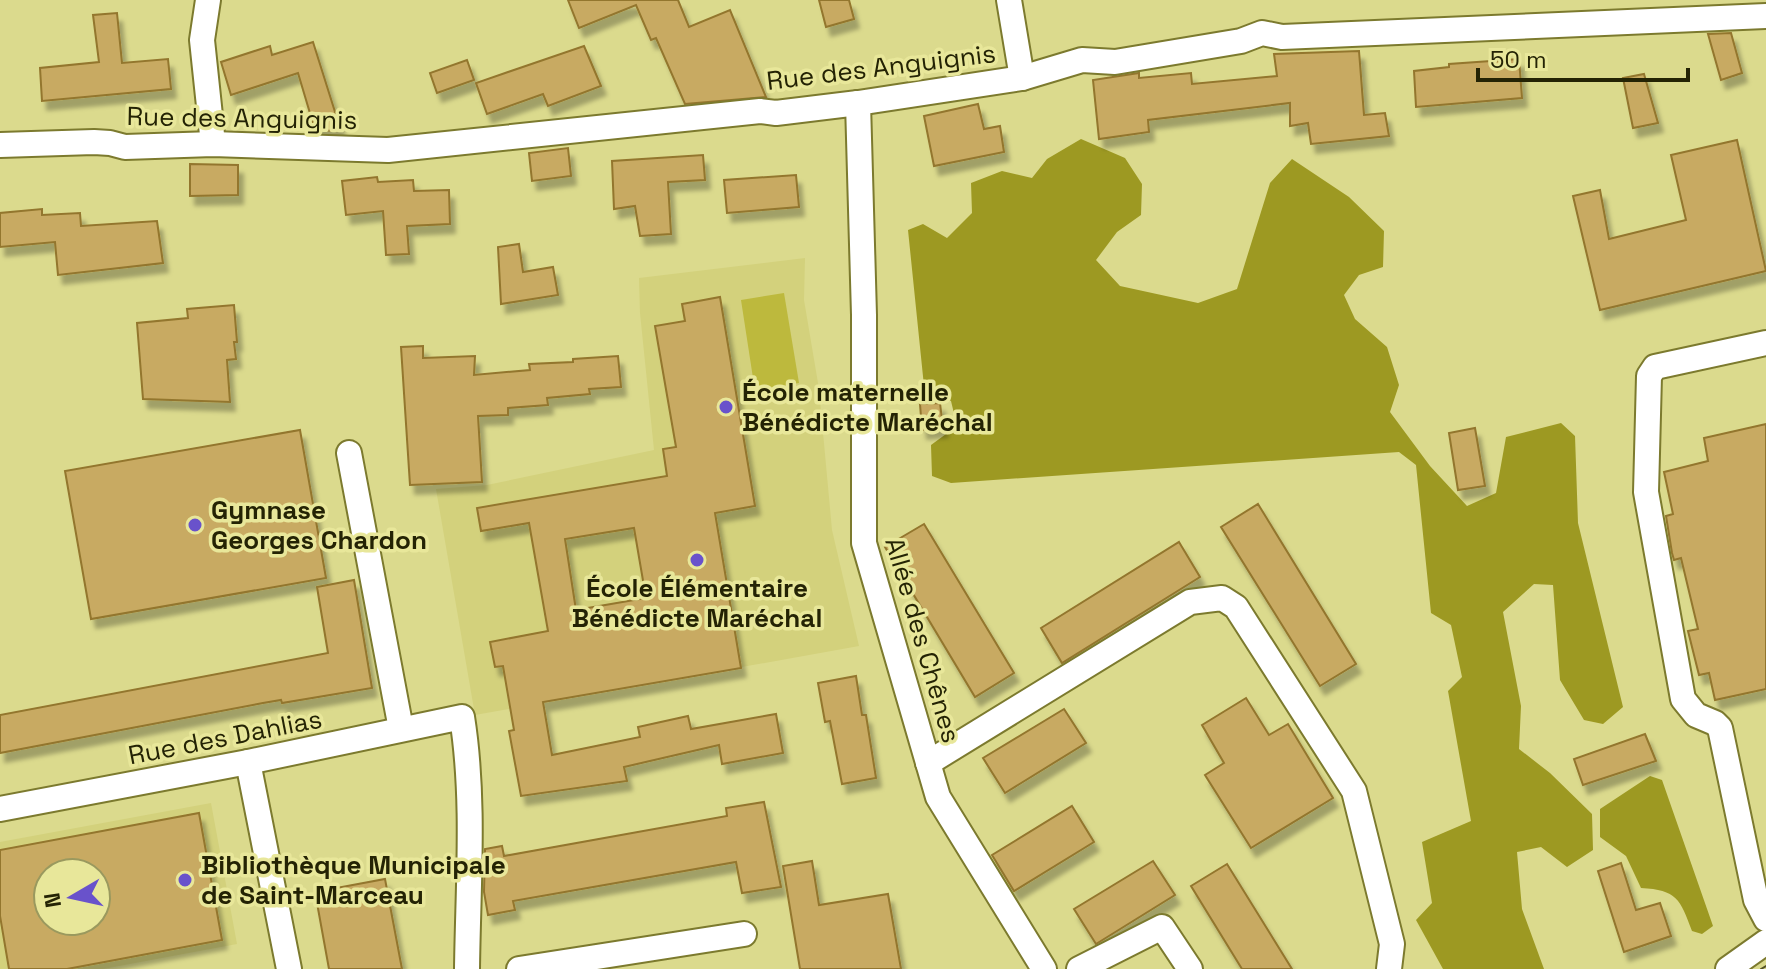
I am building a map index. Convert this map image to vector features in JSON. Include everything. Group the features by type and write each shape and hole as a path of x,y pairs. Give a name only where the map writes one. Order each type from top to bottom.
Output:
{"street":[{"path":"208,0 202,40 213,144"},
{"path":"1009,0 1022,78"},
{"name":"Rue des Anguignis","path":"0,145 94,142 125,147 213,144 388,150 536,136 569,129 760,111 776,113 858,103 1022,78 1082,60 1115,62 1241,41 1262,33 1282,37 1766,16"},
{"name":"Allée des Chênes","path":"858,103 864,315 864,543 938,797 1044,969"},
{"path":"1766,343 1655,367 1649,376 1646,492 1683,699 1696,715 1720,728 1756,900 1766,919"},
{"path":"349,453 401,729"},
{"path":"928,763 1190,602 1222,598 1236,607 1354,791 1392,944 1389,969"},
{"name":"Rue des Dahlias","path":"0,809 462,717 468,843 467,969"},
{"path":"248,762 289,969"},
{"path":"1079,969 1162,927 1190,969"},
{"path":"519,969 744,934"},
{"path":"1728,969 1766,942"}],"shaded area":[{"path":"1081,139 1125,158 1142,184 1141,215 1117,232 1096,260 1120,286 1198,303 1237,289 1270,183 1292,159 1349,197 1384,231 1383,267 1359,275 1344,295 1355,319 1387,347 1399,385 1390,412 1430,466 1467,506 1496,493 1506,437 1561,423 1575,436 1578,523 1623,707 1603,724 1584,720 1560,680 1553,585 1534,584 1503,612 1521,706 1519,749 1550,773 1592,814 1593,850 1567,867 1541,847 1517,852 1522,909 1544,969 1443,969 1416,920 1432,903 1422,842 1471,821 1448,691 1462,677 1451,625 1431,613 1416,465 1399,452 951,483 932,476 931,445 957,426 951,401 924,386 908,230 923,224 947,238 972,213 971,183 1002,171 1032,178 1047,159"},
{"path":"805,258 804,300 819,389 832,530 859,646 475,715 436,489 487,485 654,450 639,278"},
{"path":"784,293 799,383 755,391 741,300"},
{"path":"1650,776 1662,780 1713,926 1702,934 1692,931 1676,898 1662,891 1641,888 1626,856 1600,837 1600,809"},
{"path":"211,803 237,944 103,969 0,969 0,842"}],"building":[{"path":"568,0 678,0 689,27 730,10 766,97 685,104 656,38 651,40 636,5 579,28"},
{"path":"819,0 849,0 854,19 826,27"},
{"path":"117,13 122,63 168,59 171,89 42,101 40,68 99,62 93,15"},
{"path":"1731,33 1742,73 1721,80 1708,34"},
{"path":"313,42 341,131 315,130 298,73 231,95 221,62 270,46 272,55"},
{"path":"584,46 601,86 548,106 543,94 487,114 476,83"},
{"path":"1359,51 1364,115 1385,113 1389,136 1311,144 1308,123 1290,126 1290,103 1148,120 1149,132 1099,139 1093,80 1139,73 1139,78 1191,73 1192,84 1277,76 1274,54"},
{"path":"1519,59 1522,98 1416,107 1414,71 1449,67 1449,64"},
{"path":"467,60 474,80 437,93 430,73"},
{"path":"1644,74 1658,123 1633,128 1623,78"},
{"path":"978,104 984,129 1000,126 1004,152 934,166 924,116"},
{"path":"1737,140 1766,271 1600,310 1573,196 1600,190 1609,239 1686,220 1671,155"},
{"path":"568,148 571,176 532,181 529,153"},
{"path":"703,155 705,180 668,182 671,234 640,236 635,206 614,209 612,161"},
{"path":"190,164 238,165 238,195 190,196"},
{"path":"796,175 799,207 727,213 724,180"},
{"path":"377,177 378,182 413,180 414,191 449,190 450,224 407,226 409,254 386,255 383,211 346,215 342,181"},
{"path":"42,209 42,215 80,213 81,226 157,221 163,263 58,275 55,242 0,247 0,213"},
{"path":"519,244 523,272 553,267 558,295 501,304 498,247"},
{"path":"720,297 755,506 715,513 741,668 543,702 552,755 640,737 638,727 688,716 691,729 776,714 783,753 722,764 719,745 624,767 627,781 521,796 509,731 514,730 503,666 495,667 490,642 548,631 529,523 481,531 477,508 667,476 663,449 676,447 655,326 685,321 682,304","holes":["634,528 646,598 576,610 565,539"]},
{"path":"234,305 236,359 227,360 230,402 143,399 137,323 188,318 187,309"},
{"path":"423,346 423,358 475,356 474,375 530,370 529,364 618,356 621,387 589,389 590,394 547,398 548,405 508,408 508,415 478,416 482,482 410,485 401,347"},
{"path":"940,403 943,428 922,430 920,404"},
{"path":"1766,424 1766,689 1715,700 1709,673 1699,675 1688,631 1698,629 1681,558 1674,560 1672,553 1666,516 1673,514 1664,472 1708,461 1704,438"},
{"path":"1475,428 1485,486 1458,490 1449,433"},
{"name":"Gymnase Georges Chardon","path":"300,430 326,578 91,619 65,471"},
{"path":"1258,504 1356,664 1320,686 1221,527"},
{"path":"924,524 1014,673 975,697 885,547"},
{"path":"1179,542 1200,577 1062,663 1041,628"},
{"path":"354,580 372,688 282,703 281,700 263,703 0,753 0,715 328,653 317,587"},
{"path":"856,676 876,778 842,784 830,721 825,722 818,683"},
{"path":"1246,698 1269,735 1288,724 1333,798 1251,848 1205,775 1224,763 1202,725"},
{"path":"1064,709 1086,743 1005,793 983,758"},
{"path":"1645,734 1656,761 1583,785 1574,759"},
{"path":"764,802 781,887 742,893 736,862 513,901 515,910 488,915 484,892 485,849 502,846 504,856 727,816 726,808"},
{"path":"1072,806 1094,842 1014,891 992,855"},
{"path":"199,813 222,940 67,969 9,969 0,916 0,850"},
{"path":"812,861 819,905 888,894 901,969 800,969 783,866"},
{"path":"1153,861 1175,895 1096,944 1074,909"},
{"path":"1621,863 1636,910 1660,903 1671,936 1624,952 1598,871"},
{"path":"1227,864 1292,969 1242,969 1191,886"},
{"path":"385,879 402,969 329,969 315,892"}],"tram line":[{"path":"1761,969 1766,966"}],"place":[{"name":"École maternelle Bénédicte Maréchal","path":"726,407"},
{"name":"Gymnase Georges Chardon","path":"195,525"},
{"name":"École Élémentaire Bénédicte Maréchal","path":"697,560"},
{"name":"Bibliothèque Municipale de Saint-Marceau","path":"185,880"}]}
